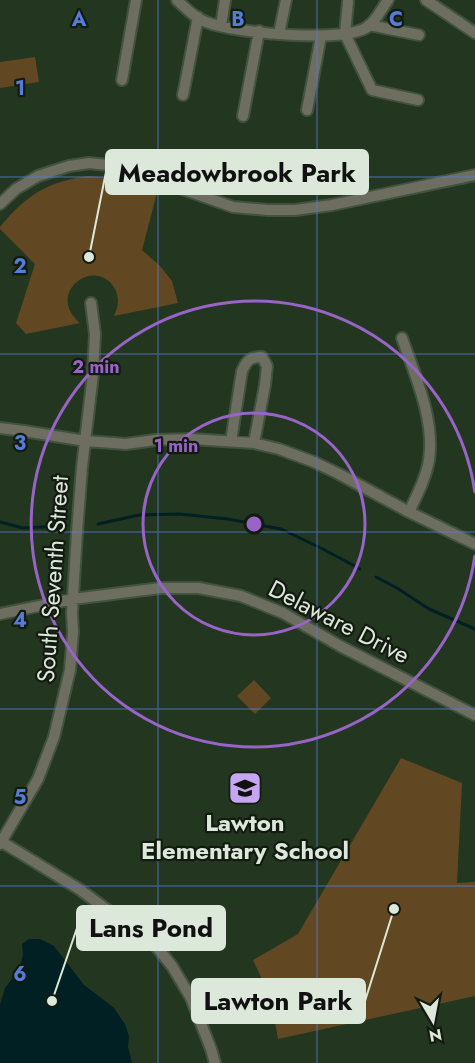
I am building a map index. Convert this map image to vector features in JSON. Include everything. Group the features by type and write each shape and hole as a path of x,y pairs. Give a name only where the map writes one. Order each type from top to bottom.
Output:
{"street":[{"path":"122,80 136,0"},
{"path":"177,0 204,22 279,34 321,36 345,34 368,27 388,0"},
{"path":"221,26 225,0"},
{"path":"279,34 286,0"},
{"path":"426,0 475,33"},
{"path":"348,2 345,34 372,90 418,100"},
{"path":"183,94 198,17"},
{"path":"369,25 419,34"},
{"path":"243,116 259,31"},
{"path":"307,110 321,36"},
{"path":"0,204 16,189 38,176 69,166 88,163 117,166 233,207 268,210 332,206 475,176"},
{"name":"South Seventh Street","path":"1,843 38,779 54,737 70,670 78,520 95,334 91,303"},
{"path":"402,338 421,394 429,428 429,458 422,484 409,512"},
{"path":"231,441 242,371 246,362 254,357 262,357 267,366 254,443"},
{"path":"0,428 86,441 126,444 192,439 254,443 279,449 339,474 475,544"},
{"name":"Delaware Drive","path":"0,614 73,599 161,588 198,588 241,596 283,613 340,646 475,715"},
{"path":"1,843 79,889 155,945 172,966 191,998 215,1063"}],"shaded area":[{"path":"35,57 39,82 0,88 0,62"},
{"path":"88,176 123,181 157,193 142,250 160,266 172,281 178,303 114,316 118,303 115,289 107,279 96,276 86,277 70,290 68,300 70,312 80,323 26,334 16,323 35,264 0,227 19,206 38,192 61,182"},
{"path":"254,680 271,698 255,714 237,696"},
{"path":"401,758 462,783 457,883 475,882 475,996 278,1039 271,999 253,960 298,934"}],"water":[{"path":"29,939 40,939 54,946 84,985 113,1007 125,1024 129,1036 128,1047 132,1063 0,1063 0,1005 5,988 18,971 23,956 22,944"}],"waterway":[{"path":"98,524 139,515 179,514 228,519 281,529 360,569"},
{"path":"0,522 23,528 60,526"},
{"path":"376,577 429,609 475,629"}],"place":[{"name":"Meadowbrook Park","path":"89,257"},
{"name":"Lawton Elementary School","path":"245,788"},
{"name":"Lawton Park","path":"394,909"},
{"name":"Lans Pond","path":"52,1001"}]}
